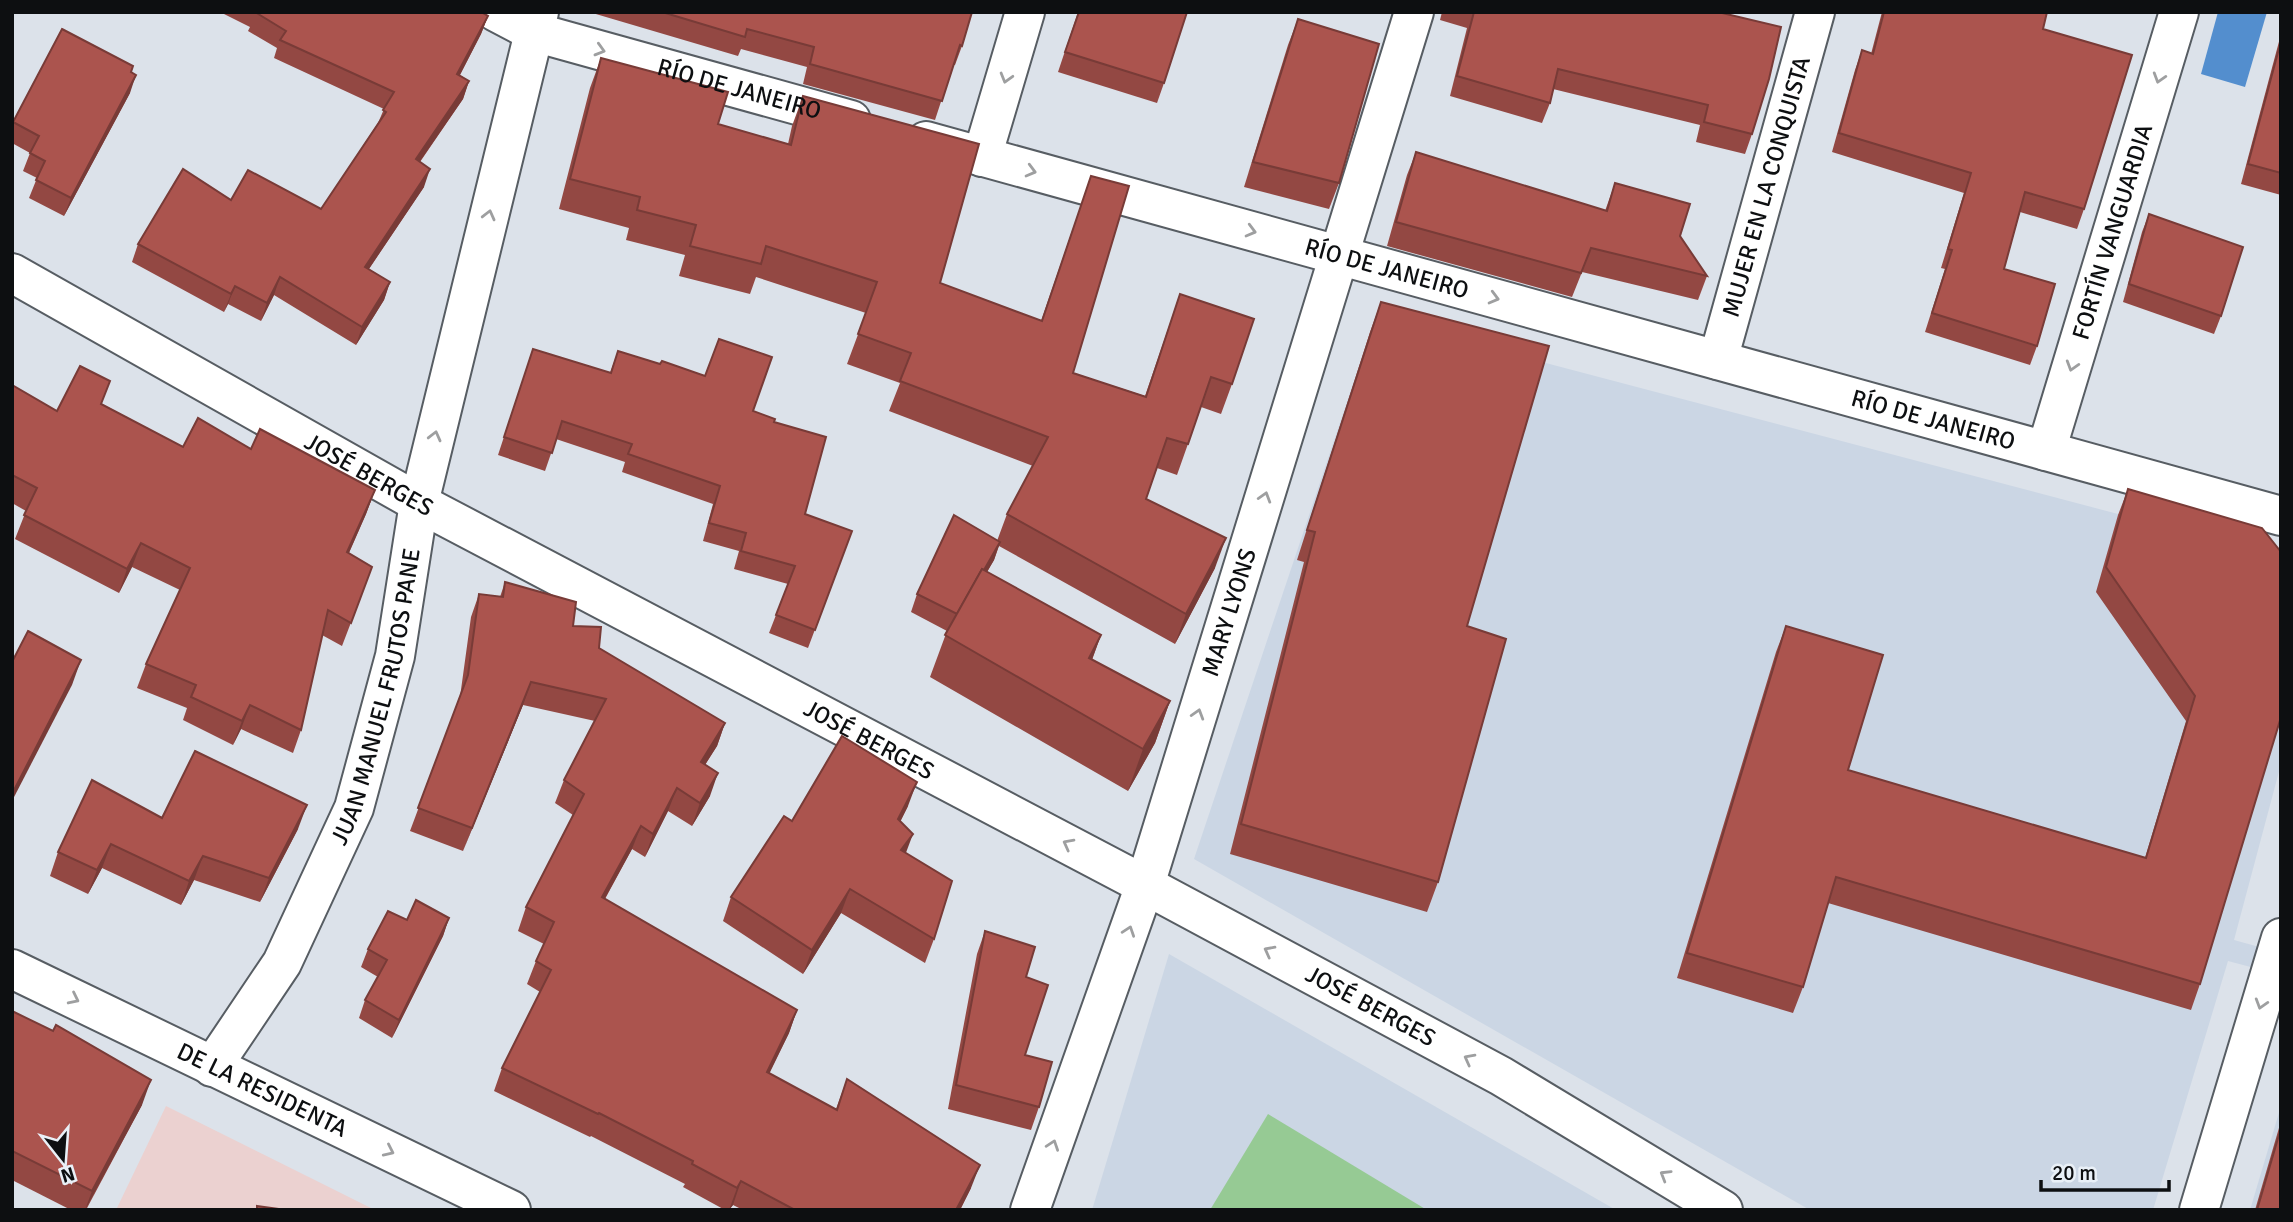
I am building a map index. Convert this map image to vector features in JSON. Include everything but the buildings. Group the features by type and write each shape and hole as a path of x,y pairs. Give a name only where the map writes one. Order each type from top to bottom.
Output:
{"street":[{"name":"RÍO DE JANEIRO","path":"496,12 982,157 2281,516"},
{"path":"982,157 1025,12"},
{"name":"MARY LYONS","path":"1030,1210 1145,885 1414,12"},
{"name":"MUJER EN LA CONQUISTA","path":"1718,360 1815,12"},
{"name":"FORTÍN VANGUARDIA","path":"2046,451 2179,12"},
{"name":"JUAN MANUEL FRUTOS PANE","path":"212,1067 282,963 354,808 396,656 419,503 536,22"},
{"name":"JOSÉ BERGES","path":"12,273 419,503 1145,885 1501,1076 1723,1210"},
{"path":"2199,1210 2281,938"},
{"name":"DE LA RESIDENTA","path":"12,969 511,1210"}],"shaded area":[{"path":"1375,318 2281,557 2281,764 2234,940 2281,953 2281,975 2228,961 2153,1210 1810,1210 1194,859"},
{"path":"1169,954 1616,1210 1092,1210"},
{"path":"166,1106 375,1210 116,1210"},
{"path":"2281,1106 2281,1210 2250,1210"}],"green space":[{"path":"1268,1114 1427,1210 1210,1210"}],"water":[{"path":"2218,12 2267,12 2245,87 2201,74"}]}
